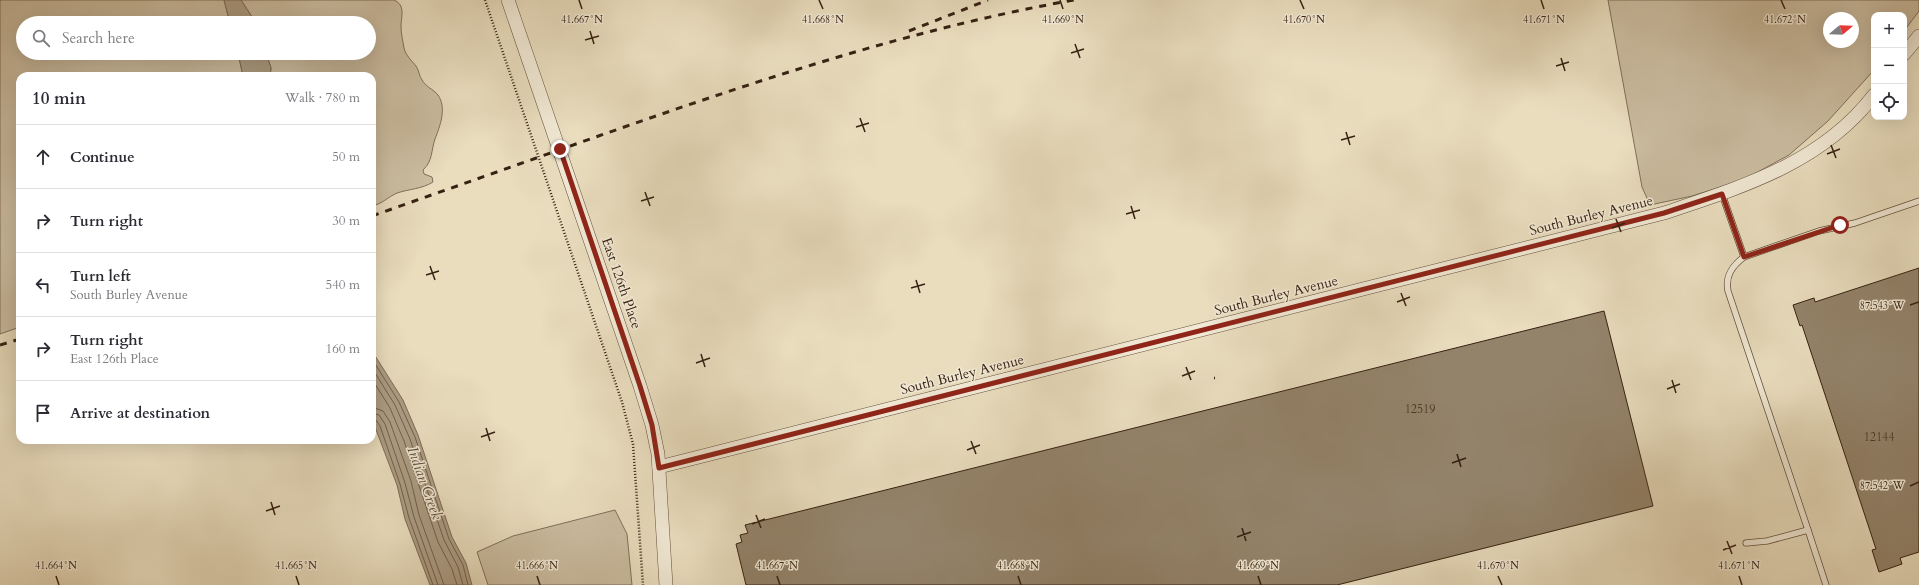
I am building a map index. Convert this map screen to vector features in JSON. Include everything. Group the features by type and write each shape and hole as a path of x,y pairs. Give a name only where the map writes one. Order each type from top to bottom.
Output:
{"street":[{"name":"East 126th Place","path":"508,0 652,425 659,468 666,585"},
{"path":"1907,50 1919,36"},
{"name":"South Burley Avenue","path":"659,468 1664,213 1745,186 1773,173 1834,137 1856,117 1871,99"}],"lane":[{"path":"1722,194 1744,257"},
{"path":"1826,585 1726,283 1735,264 1744,257 1819,231 1855,223 1919,201"},
{"path":"1746,543 1767,540 1808,530"}],"path":[{"path":"485,0 622,402 633,444 643,585"}],"shaded area":[{"path":"0,0 224,0 228,16 16,16 16,60 240,60 242,72 16,72 16,328 0,334"},
{"path":"241,0 394,0 398,2 402,15 401,29 405,51 417,68 420,77 441,100 441,123 429,163 423,170 424,174 432,177 433,182 420,188 397,193 376,205 376,72 270,72 271,68 268,60 376,60 376,16 251,16"},
{"path":"1608,0 1919,0 1919,11 1907,27 1907,12 1871,12 1871,73 1828,121 1789,155 1743,180 1692,196 1650,205 1642,187"},
{"path":"615,510 627,534 632,585 488,585 477,552 513,536"}],"water":[{"path":"224,0 241,0 251,16 228,16"},
{"path":"240,60 268,60 271,68 270,72 242,72"},
{"name":"Indian Creek","path":"376,357 403,400 418,435 452,537 466,563 472,585 430,585 405,519 397,485 376,430"}],"building":[{"path":"1919,268 1919,552 1900,558 1902,564 1879,572 1872,550 1876,549 1802,325 1800,326 1793,305 1814,298 1815,302"},
{"path":"1604,311 1653,506 1337,585 746,585 736,544 742,542 740,535 748,533 745,525"}],"railway":[{"path":"909,31 988,0"},
{"path":"376,215 627,126 848,54 960,24 1074,0"},
{"path":"0,345 16,340"}],"route":[{"path":"560,149 640,386 652,425 658,454 659,468 1664,213 1722,194 1744,257 1840,225"}]}
